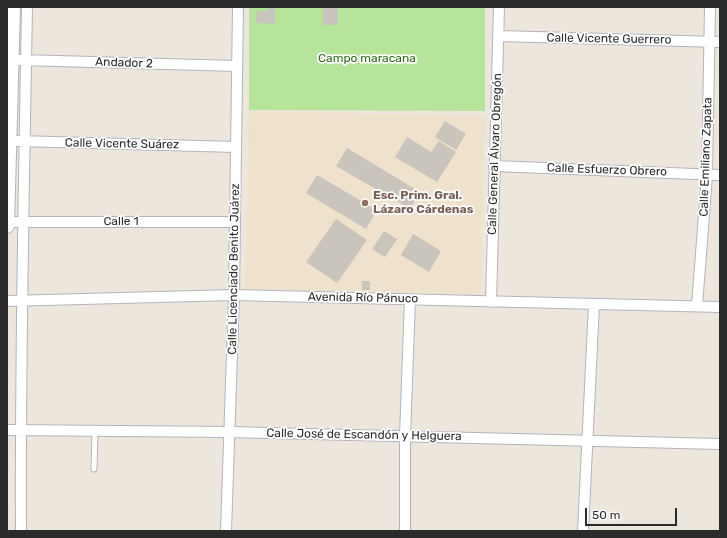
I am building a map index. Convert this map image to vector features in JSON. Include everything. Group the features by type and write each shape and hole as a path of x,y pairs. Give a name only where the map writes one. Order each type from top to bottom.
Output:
{"main road":[{"path":"7,226 14,7"}],"street":[{"path":"21,531 20,430 23,301 22,222 28,7"},
{"name":"Calle Licenciado Benito Juárez","path":"226,531 234,295 238,7"},
{"name":"Calle General Álvaro Obregón","path":"491,302 499,7"},
{"name":"Calle Emiliano Zapata","path":"697,306 707,175 710,7"},
{"name":"Calle Vicente Guerrero","path":"498,36 720,42"},
{"name":"Andador 2","path":"12,60 237,66"},
{"name":"Calle Vicente Suárez","path":"9,141 236,147"},
{"name":"Calle Esfuerzo Obrero","path":"494,166 720,175"},
{"name":"Calle 1","path":"7,222 235,222"},
{"name":"Avenida Río Pánuco","path":"7,301 234,295 720,307"},
{"path":"405,531 405,436 410,300"},
{"path":"583,531 594,304"},
{"name":"Calle José de Escandón y Helguera","path":"7,430 229,432 720,444"}],"lane":[{"path":"94,469 95,430"}],"shaded area":[{"name":"Esc. Prim. Gral. Lázaro Cárdenas","path":"249,111 485,116 481,294 245,289"}],"green space":[{"name":"Campo maracana","path":"249,7 485,7 485,111 249,110"}],"building":[{"path":"268,7 275,7 275,24 256,23 257,11 268,11"},
{"path":"323,7 338,7 338,25 323,25"},
{"path":"445,121 466,134 456,150 435,137"},
{"path":"407,137 431,152 439,141 456,152 437,182 395,157"},
{"path":"347,148 420,192 410,209 336,166"},
{"path":"317,175 377,210 366,229 306,193"},
{"path":"336,219 367,240 337,283 306,262"},
{"path":"384,231 397,239 385,257 372,249"},
{"path":"413,234 441,251 429,272 401,255"},
{"path":"362,281 370,281 370,290 362,290"}],"place":[{"name":"Esc. Prim. Gral. Lázaro Cárdenas","path":"365,203"}]}
